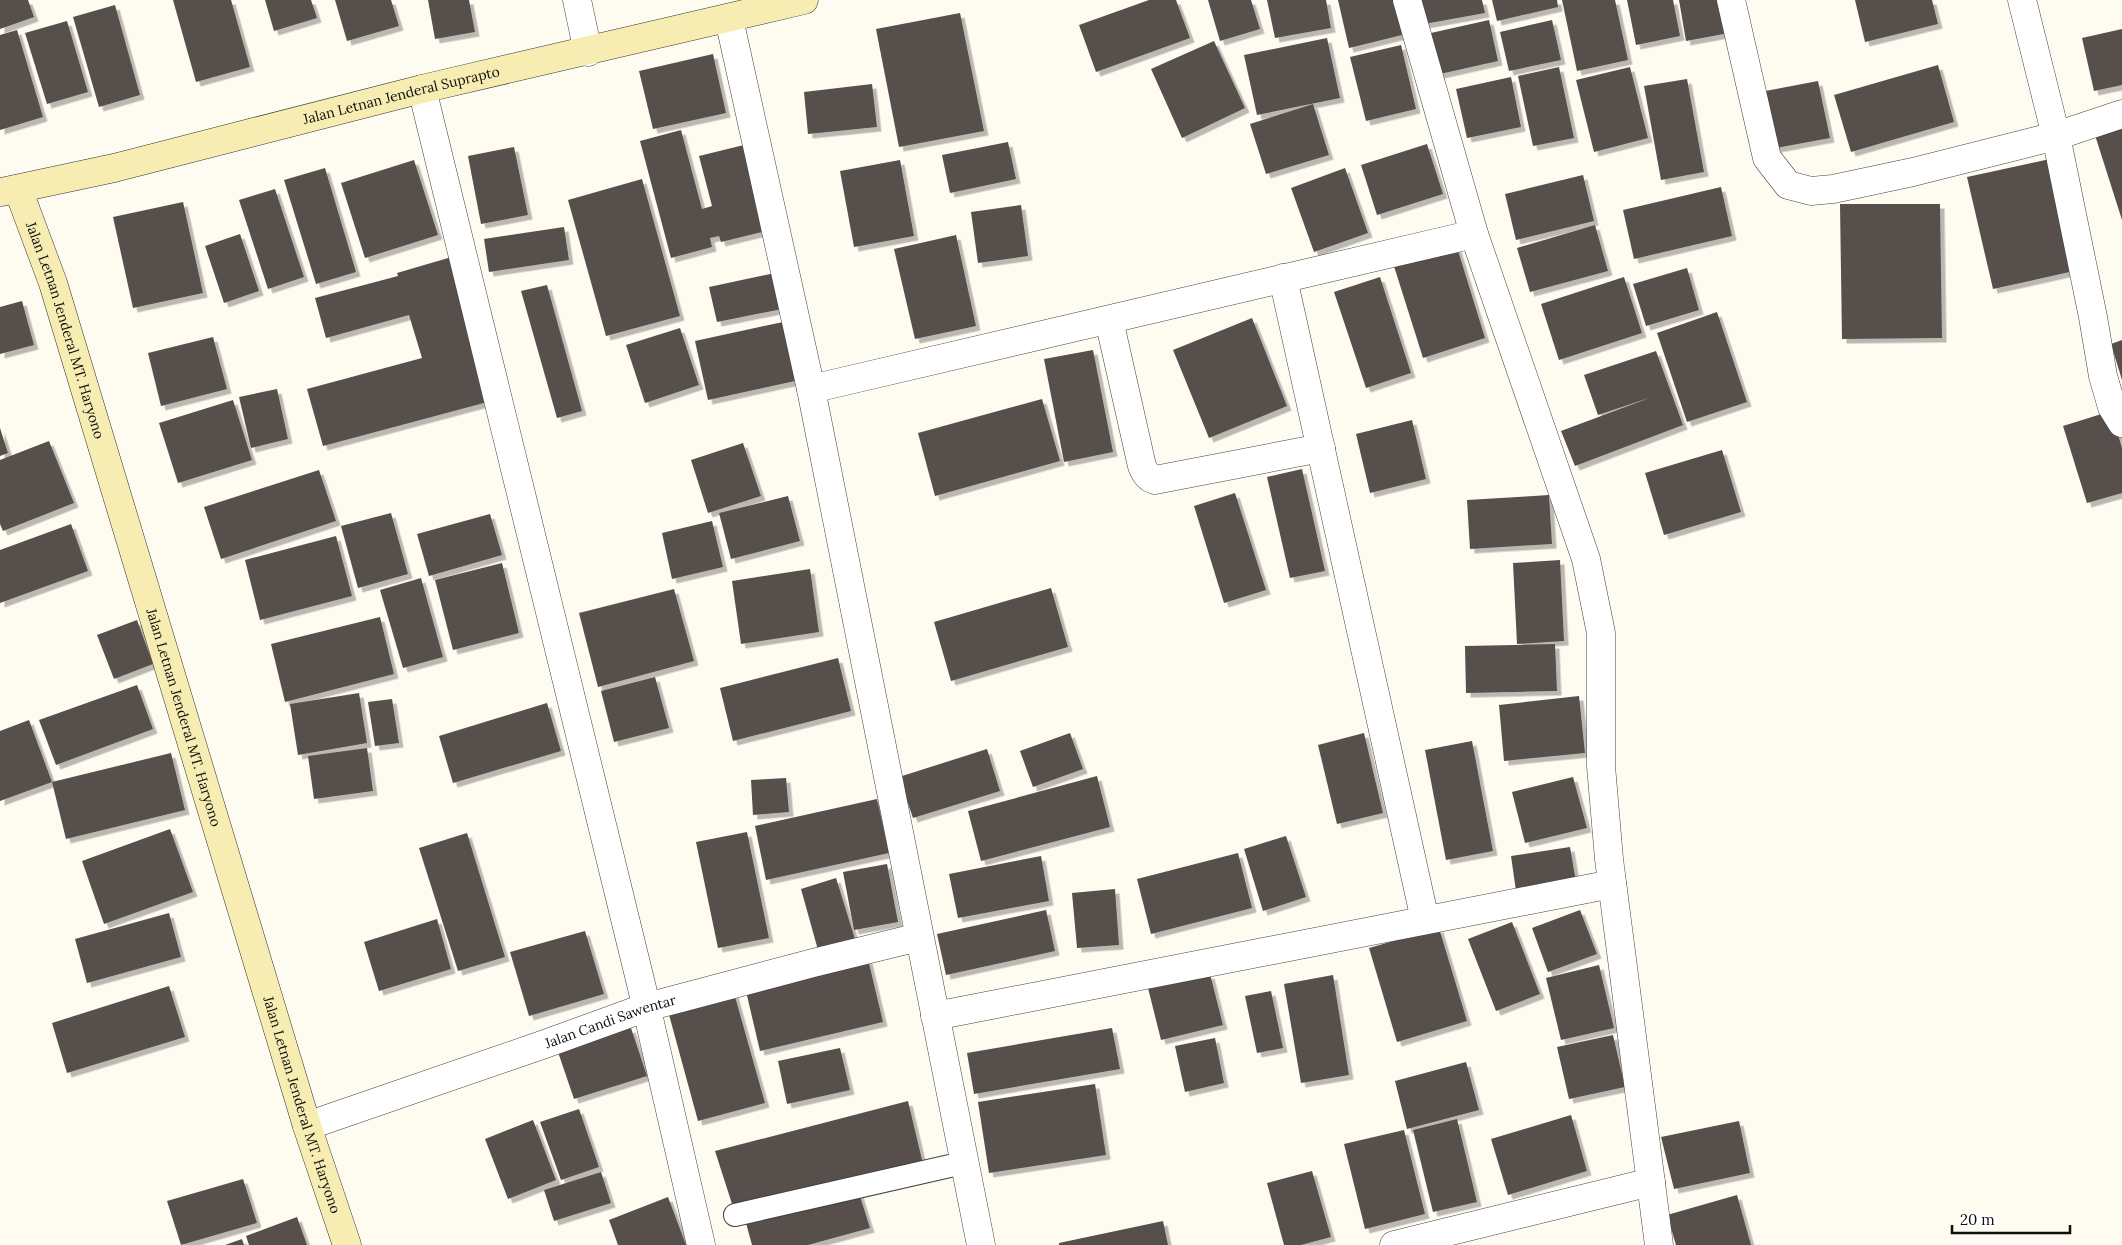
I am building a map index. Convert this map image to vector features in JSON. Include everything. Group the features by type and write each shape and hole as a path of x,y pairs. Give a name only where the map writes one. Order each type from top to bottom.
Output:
{"street":[{"path":"577,0 588,52"},
{"name":"Jalan Letnan Jenderal Suprapto","path":"9,191 123,166 422,89 588,52 804,0"},
{"path":"1407,0 1474,234 1586,559 1602,633 1601,766 1612,884 1659,1245"},
{"path":"1731,0 1767,158 1788,185 1811,191 1833,189 1913,172 2056,136 2122,114"},
{"path":"2022,0 2056,136 2093,317 2103,376 2112,407 2122,423"},
{"path":"729,19 811,389 980,1245"},
{"path":"422,89 647,1007 701,1245"},
{"name":"Jalan Letnan Jenderal MT. Haryono","path":"9,191 54,283 307,1126 348,1245"},
{"path":"811,389 1474,234"},
{"path":"1283,278 1425,920"},
{"path":"1109,320 1142,466 1151,479 1155,480 1321,448"},
{"path":"935,1016 1612,884"},
{"name":"Jalan Candi Sawentar","path":"307,1126 647,1007 813,962 919,937"},
{"path":"1394,1245 1651,1182"}],"lane":[{"path":"735,1215 963,1163"}],"building":[{"path":"0,0 28,0 34,17 0,29"},
{"path":"173,0 231,0 250,67 196,82"},
{"path":"265,0 311,0 317,18 274,31"},
{"path":"335,0 391,0 399,26 347,41"},
{"path":"428,0 469,0 475,32 435,39"},
{"path":"1149,0 1176,0 1190,38 1096,72 1079,25"},
{"path":"1208,0 1251,0 1260,29 1220,41"},
{"path":"1267,0 1326,0 1331,28 1275,38"},
{"path":"1338,0 1394,0 1402,35 1349,48"},
{"path":"1419,0 1482,0 1485,13 1424,24"},
{"path":"1492,0 1557,0 1558,7 1497,21"},
{"path":"1562,0 1615,0 1628,60 1577,71"},
{"path":"1627,0 1673,0 1680,36 1636,45"},
{"path":"1679,0 1723,0 1729,33 1686,41"},
{"path":"1855,0 1932,0 1938,24 1865,42"},
{"path":"115,5 140,95 99,107 73,17"},
{"path":"960,13 984,131 899,147 876,29"},
{"path":"1489,20 1498,61 1431,76 1422,35"},
{"path":"1552,20 1561,60 1509,71 1500,32"},
{"path":"67,21 88,92 47,104 25,33"},
{"path":"2122,29 2122,85 2094,91 2082,38"},
{"path":"17,30 43,117 0,130 0,35"},
{"path":"1327,38 1340,98 1257,115 1244,55"},
{"path":"1214,41 1245,108 1182,138 1151,69"},
{"path":"1401,45 1416,109 1366,121 1350,57"},
{"path":"713,54 726,113 653,129 639,71"},
{"path":"1938,65 1954,122 1851,152 1834,95"},
{"path":"1559,67 1574,138 1533,146 1518,76"},
{"path":"1630,67 1648,138 1594,152 1576,80"},
{"path":"1511,77 1521,127 1467,138 1456,89"},
{"path":"1687,79 1704,172 1661,180 1644,86"},
{"path":"1818,81 1830,138 1771,149 1760,92"},
{"path":"872,84 877,127 808,134 804,92"},
{"path":"1313,104 1329,155 1266,174 1250,124"},
{"path":"2122,123 2122,220 2094,132"},
{"path":"681,130 702,209 712,206 699,156 748,144 770,230 721,242 719,236 710,238 712,247 671,258 640,141"},
{"path":"1008,142 1016,179 950,193 942,155"},
{"path":"1427,144 1443,194 1377,215 1361,165"},
{"path":"514,147 528,215 481,224 468,156"},
{"path":"2050,159 2074,271 1993,289 1967,177"},
{"path":"414,160 438,235 365,258 341,183"},
{"path":"900,160 914,236 854,247 840,171"},
{"path":"325,168 356,272 316,284 284,180"},
{"path":"1345,168 1368,233 1314,252 1291,188"},
{"path":"1583,175 1594,221 1516,240 1505,194"},
{"path":"642,179 680,316 606,336 568,200"},
{"path":"1721,187 1732,236 1634,259 1623,210"},
{"path":"275,189 304,277 268,289 239,200"},
{"path":"183,202 203,293 133,308 113,217"},
{"path":"1840,204 1940,204 1942,338 1842,339"},
{"path":"1021,205 1028,256 978,263 971,212"},
{"path":"1595,225 1608,271 1530,292 1517,248"},
{"path":"564,227 569,260 489,272 484,239"},
{"path":"240,234 259,291 224,303 205,246"},
{"path":"956,235 976,326 915,339 894,249"},
{"path":"1456,244 1485,338 1423,358 1393,263"},
{"path":"455,256 495,400 323,446 307,389 422,358 409,315 326,338 315,298 398,276 397,273"},
{"path":"1687,268 1699,310 1646,326 1633,284"},
{"path":"775,273 782,309 717,322 709,287"},
{"path":"1380,277 1411,373 1366,388 1334,292"},
{"path":"1624,277 1642,333 1559,360 1541,304"},
{"path":"547,285 582,411 557,418 521,291"},
{"path":"22,301 34,345 0,354 0,307"},
{"path":"1717,312 1747,402 1687,422 1657,333"},
{"path":"1252,318 1287,406 1209,438 1173,350"},
{"path":"783,322 795,381 708,400 695,341"},
{"path":"680,328 699,385 645,403 626,345"},
{"path":"213,337 227,389 161,406 148,353"},
{"path":"2122,340 2122,380 2111,344"},
{"path":"1093,350 1113,452 1064,462 1044,359"},
{"path":"1656,351 1683,425 1575,466 1561,431 1652,397 1598,415 1584,375"},
{"path":"277,389 288,439 251,448 239,397"},
{"path":"1042,399 1060,461 935,496 918,433"},
{"path":"233,400 252,460 178,483 159,423"},
{"path":"2111,411 2122,448 2122,493 2087,503 2063,426"},
{"path":"1412,420 1426,479 1370,493 1356,434"},
{"path":"0,428 8,453 0,456"},
{"path":"49,441 74,503 3,531 0,524 0,460"},
{"path":"743,443 761,496 708,513 691,460"},
{"path":"1722,450 1741,512 1664,535 1645,473"},
{"path":"1302,469 1325,571 1290,578 1267,477"},
{"path":"319,470 336,521 221,559 204,507"},
{"path":"1235,493 1266,590 1224,603 1194,506"},
{"path":"1549,495 1552,544 1470,549 1467,500"},
{"path":"788,496 800,541 731,559 719,513"},
{"path":"391,513 408,574 358,588 341,526"},
{"path":"490,514 502,555 429,576 417,534"},
{"path":"712,521 723,567 672,579 662,533"},
{"path":"71,524 88,571 0,603 0,550"},
{"path":"336,536 352,596 260,620 245,560"},
{"path":"1560,560 1564,641 1517,644 1513,563"},
{"path":"502,563 519,633 453,650 435,580"},
{"path":"810,569 819,632 741,644 732,581"},
{"path":"421,578 443,657 403,668 380,590"},
{"path":"1051,588 1068,647 951,681 934,622"},
{"path":"674,589 694,661 598,687 579,613"},
{"path":"380,617 394,674 285,702 271,644"},
{"path":"137,620 153,664 114,679 97,635"},
{"path":"1555,644 1557,691 1466,693 1465,646"},
{"path":"838,658 851,711 733,741 720,688"},
{"path":"655,677 669,728 614,742 601,691"},
{"path":"137,685 153,729 56,765 39,720"},
{"path":"359,693 367,743 298,755 290,704"},
{"path":"1579,696 1585,753 1504,761 1499,705"},
{"path":"392,699 399,743 375,746 368,702"},
{"path":"547,703 561,751 453,783 439,736"},
{"path":"29,720 52,782 0,801 0,731"},
{"path":"1070,733 1083,769 1033,787 1020,751"},
{"path":"1364,733 1383,813 1337,824 1318,745"},
{"path":"1472,741 1493,851 1446,860 1425,750"},
{"path":"367,748 373,791 314,799 308,756"},
{"path":"987,749 1000,791 913,818 899,777"},
{"path":"171,753 185,810 66,839 52,782"},
{"path":"1097,776 1110,827 981,861 968,811"},
{"path":"1573,777 1587,828 1525,843 1512,792"},
{"path":"786,778 789,812 753,815 751,780"},
{"path":"877,799 889,853 766,880 755,826"},
{"path":"170,829 193,892 104,924 82,861"},
{"path":"747,832 769,938 718,948 696,842"},
{"path":"467,833 505,957 458,971 419,848"},
{"path":"1286,836 1306,897 1263,911 1244,849"},
{"path":"1570,847 1576,882 1516,891 1511,856"},
{"path":"1238,853 1252,908 1151,934 1137,879"},
{"path":"1041,856 1049,901 958,918 949,874"},
{"path":"887,864 898,922 854,930 843,872"},
{"path":"836,878 855,939 818,950 801,889"},
{"path":"1115,889 1119,945 1077,948 1072,893"},
{"path":"1046,910 1055,951 946,975 937,934"},
{"path":"1580,910 1597,954 1548,972 1532,928"},
{"path":"169,913 181,957 87,983 75,939"},
{"path":"437,919 451,969 379,991 364,942"},
{"path":"1512,922 1540,994 1496,1011 1468,939"},
{"path":"1439,928 1467,1021 1397,1042 1369,948"},
{"path":"585,931 604,994 529,1016 510,952"},
{"path":"868,959 883,1022 760,1051 745,987"},
{"path":"1599,965 1614,1028 1561,1040 1546,978"},
{"path":"1210,974 1223,1025 1161,1040 1148,988"},
{"path":"1333,975 1349,1075 1301,1083 1284,984"},
{"path":"169,986 185,1037 67,1073 52,1023"},
{"path":"1271,991 1283,1048 1257,1053 1245,996"},
{"path":"734,993 765,1103 698,1121 668,1011"},
{"path":"631,1028 647,1076 574,1099 558,1052"},
{"path":"1112,1028 1120,1069 974,1094 967,1053"},
{"path":"1613,1035 1625,1087 1569,1099 1557,1047"},
{"path":"1215,1038 1224,1083 1185,1092 1175,1046"},
{"path":"840,1048 850,1090 787,1104 778,1061"},
{"path":"1466,1062 1479,1110 1407,1129 1395,1081"},
{"path":"1095,1084 1106,1155 989,1173 978,1102"},
{"path":"908,1101 923,1164 733,1207 715,1151"},
{"path":"579,1109 599,1167 561,1180 540,1122"},
{"path":"1571,1115 1587,1171 1508,1195 1491,1139"},
{"path":"1457,1119 1477,1202 1433,1212 1413,1130"},
{"path":"533,1120 556,1180 508,1199 485,1139"},
{"path":"1739,1121 1750,1173 1674,1189 1661,1137"},
{"path":"1404,1130 1425,1214 1365,1229 1344,1144"},
{"path":"1312,1171 1331,1237 1301,1245 1284,1245 1267,1183"},
{"path":"601,1172 611,1203 554,1221 544,1190"},
{"path":"243,1179 257,1223 181,1245 167,1201"},
{"path":"859,1193 870,1228 808,1245 752,1245 746,1223"},
{"path":"1737,1195 1751,1245 1676,1245 1667,1215"},
{"path":"668,1197 686,1245 618,1245 609,1220"},
{"path":"297,1217 307,1245 249,1245 246,1236"},
{"path":"1163,1221 1168,1245 1059,1245 1059,1243"},
{"path":"242,1239 244,1245 225,1245"}]}
